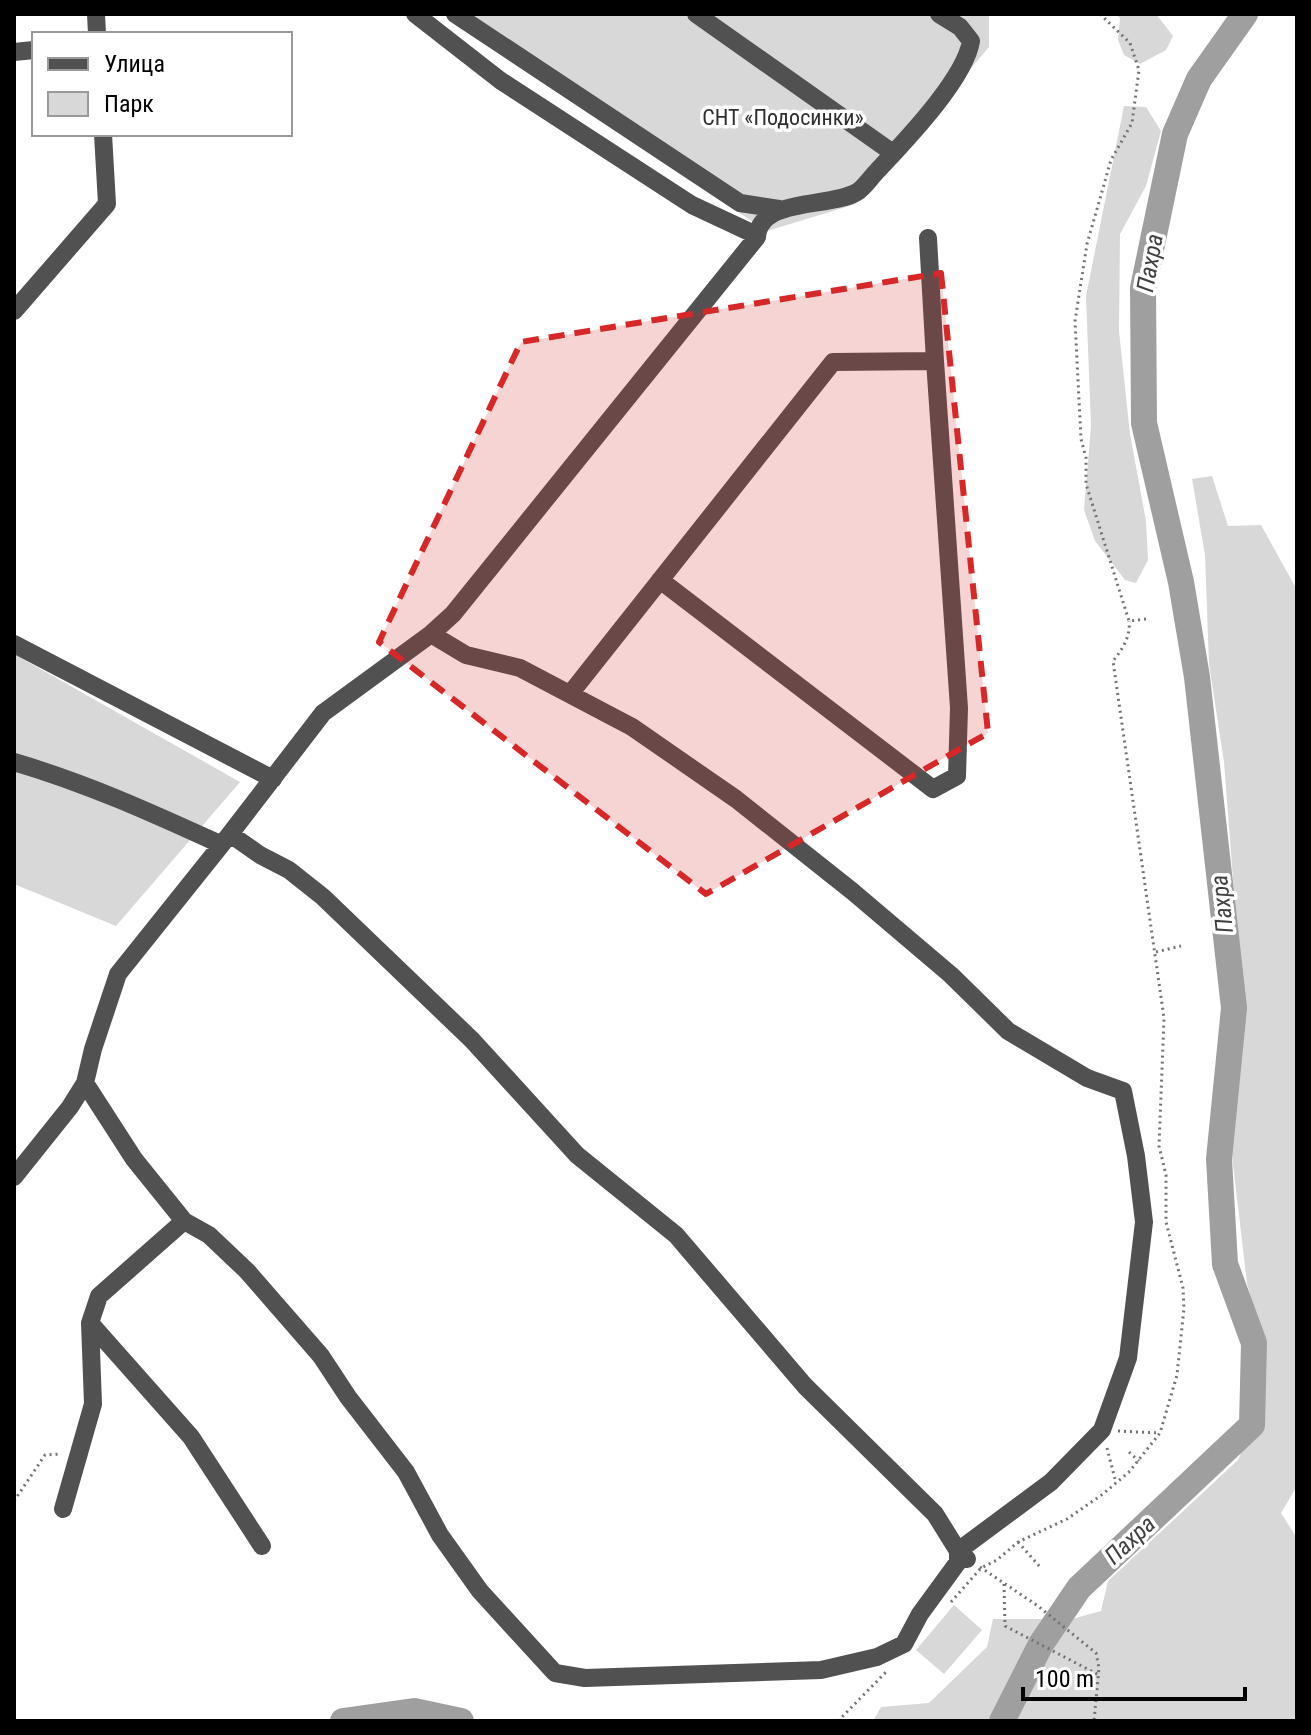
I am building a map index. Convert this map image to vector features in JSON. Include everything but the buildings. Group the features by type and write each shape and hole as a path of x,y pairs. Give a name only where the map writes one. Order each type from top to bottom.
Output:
{"street":[{"path":"415,14 501,81 692,205 756,235"},
{"path":"455,14 740,203 779,209 856,193 943,94 969,54 971,41 960,27 939,14"},
{"path":"696,14 893,153"},
{"path":"14,311 107,204 103,136"},
{"path":"14,1177 70,1107 85,1083 118,974 323,713 431,634 453,614 757,237 760,226 779,209"},
{"path":"660,580 933,789 957,776 959,708 928,238"},
{"path":"570,694 833,362 935,361"},
{"path":"85,1083 134,1159 184,1221 209,1235 247,1271 312,1345 406,1472 440,1535 480,1591 555,1673 585,1678 821,1670 877,1657 904,1644 920,1614 958,1562 1051,1482 1102,1430 1128,1358 1144,1222 1136,1156 1123,1091 1087,1078 1008,1031 951,975 852,891 736,799 632,727 520,668 466,655 431,634"},
{"path":"14,644 273,779"},
{"path":"14,762 64,777 225,839 289,870 323,897 472,1040 577,1155 676,1235 805,1386 935,1514 964,1556"},
{"path":"63,1509 93,1404 90,1323 99,1296 184,1221"},
{"path":"90,1323 191,1437 262,1546"}],"path":[{"path":"1100,14 1130,43 1139,70 1132,123 1111,160 1087,244 1075,321 1081,439 1086,458 1086,484 1129,621 1146,619"},
{"path":"1156,952 1181,946"},
{"path":"1116,1483 1102,1430 1160,1433"},
{"path":"14,1501 45,1455 67,1452"},
{"path":"1129,1452 1139,1461"},
{"path":"1018,1542 1041,1568"},
{"path":"964,1556 1038,1606 1096,1653 1101,1664 1094,1721"},
{"path":"1004,1584 1005,1626 1099,1675"}],"highlighted area":[{"path":"941,273 988,733 706,894 379,642 521,342"}],"green space":[{"name":"СНТ «Подосинки»","path":"443,14 989,14 989,47 856,204 754,235 759,226"},
{"path":"1115,14 1156,14 1173,36 1166,50 1140,64 1124,55 1118,40 1120,18"},
{"path":"1124,106 1146,107 1161,131 1146,186 1120,234 1119,331 1130,434 1146,521 1148,560 1136,583 1125,580 1095,541 1084,510 1091,426 1086,296"},
{"path":"1212,476 1228,526 1261,525 1297,590 1297,1486 1281,1513 1297,1538 1297,1721 873,1721 881,1707 929,1703 987,1647 993,1619 1072,1619 1101,1611 1108,1581 1238,1460 1260,1409 1259,1328 1247,1283 1230,1139 1238,1069 1234,892 1224,762 1209,664 1205,555 1192,479"},
{"path":"14,654 240,782 116,926 14,884"},
{"path":"954,1605 982,1630 944,1674 916,1650"}],"waterway":[{"name":"Пахра","path":"1002,1721 1041,1644 1079,1588 1252,1425 1254,1343 1225,1264 1219,1159 1234,1008 1197,677 1181,582 1144,423 1143,288 1175,134 1199,79 1245,14"},
{"name":"Пахра","path":"343,1721 414,1711 461,1721"}]}
